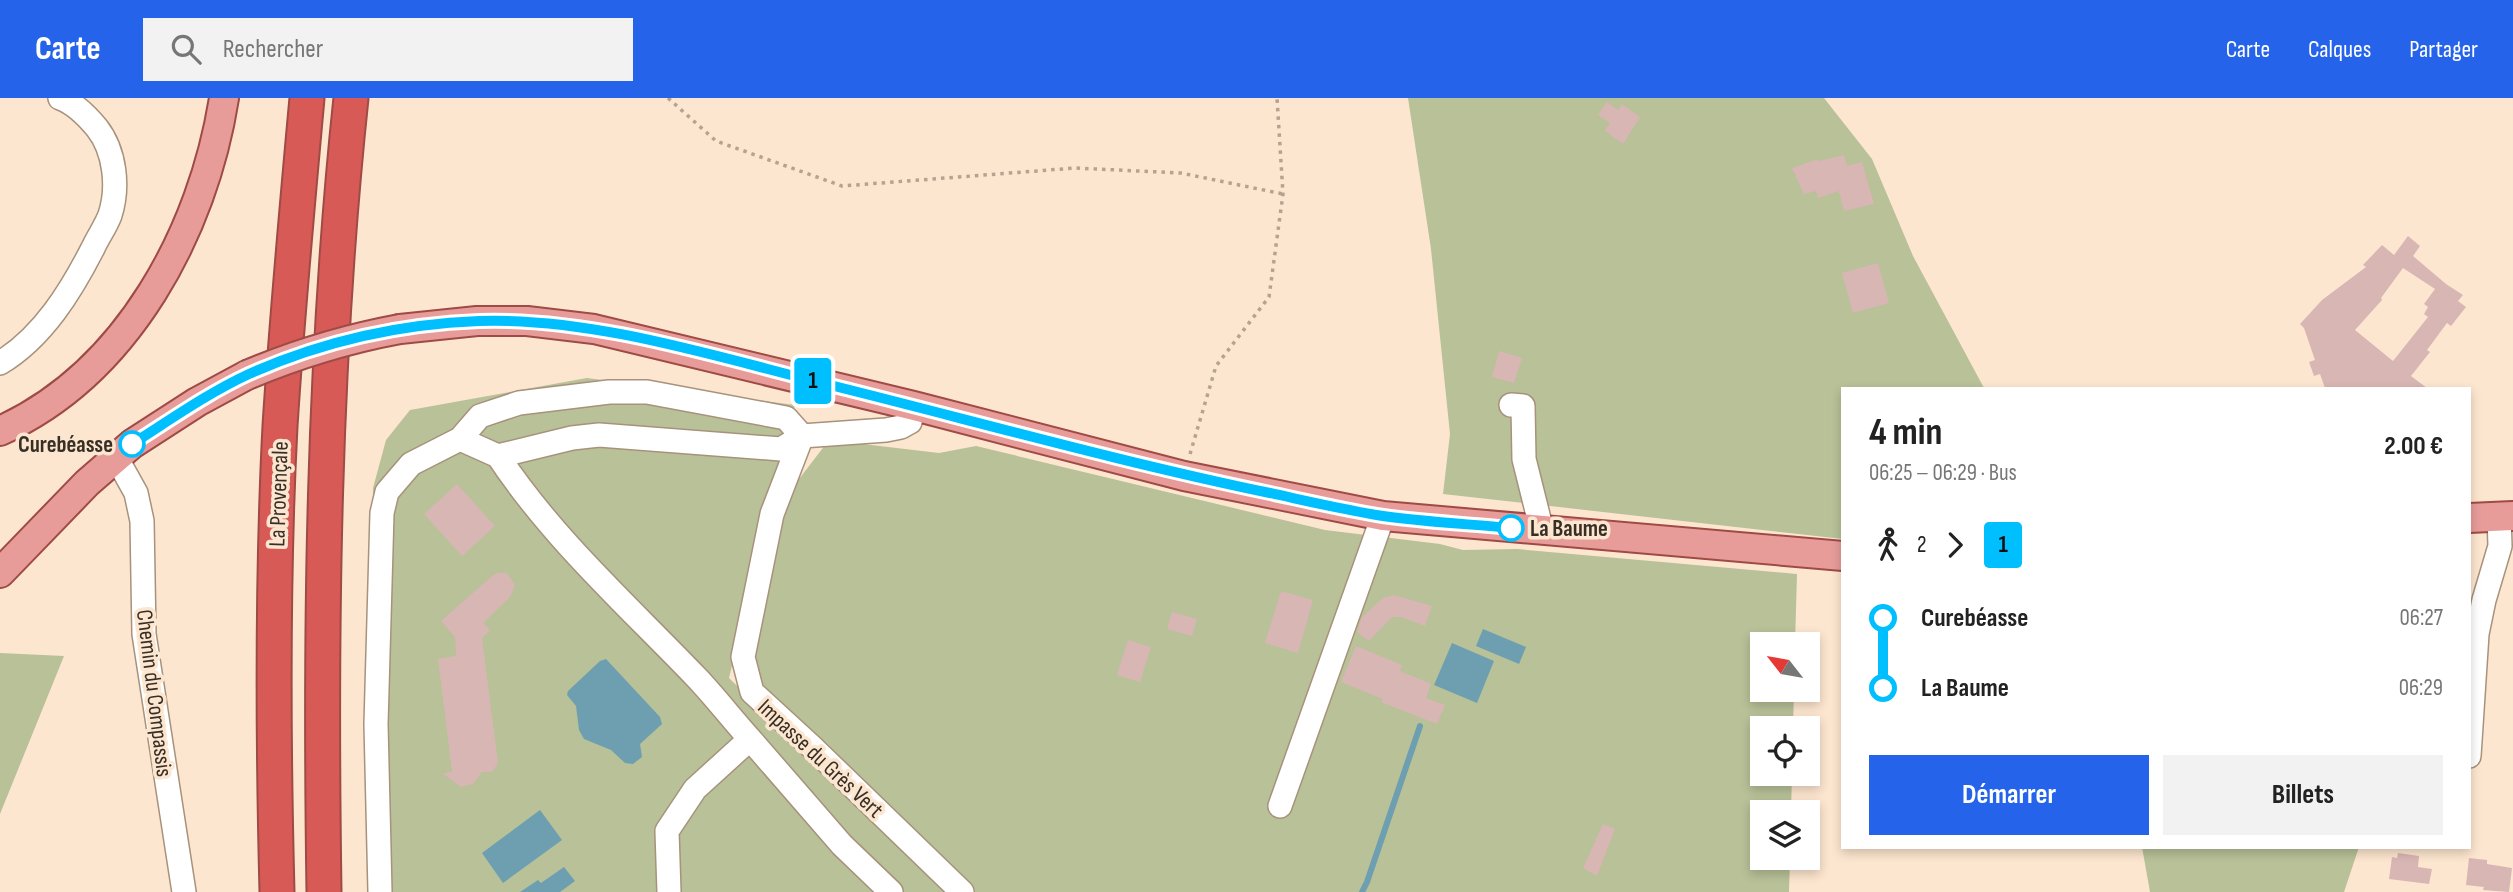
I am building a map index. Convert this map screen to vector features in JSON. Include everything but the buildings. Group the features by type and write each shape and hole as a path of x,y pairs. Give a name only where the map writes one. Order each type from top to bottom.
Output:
{"highway":[{"name":"La Provençale","path":"277,892 274,717 279,464 307,98"},
{"name":"La Provençale","path":"324,892 321,713 324,509 338,250 351,98"}],"main road":[{"path":"0,431 41,410 72,386 119,338 142,307 169,264 199,197 216,139 224,98"},
{"path":"0,573 87,483 132,444 197,402 247,375 323,346 356,337 400,329 477,321 527,321 594,328 914,406 1184,476 1383,516 1841,556"},
{"path":"2471,518 2506,516"}],"street":[{"path":"0,363 28,341 61,302 109,216 115,183 109,152 91,121 73,105 60,98"},
{"path":"380,892 376,724 382,513 387,492 411,464 460,439 480,416 519,403 609,392 647,392 786,418 802,436"},
{"path":"1511,405 1524,406 1524,459 1542,531"},
{"path":"498,456 572,438 599,435 781,449 802,436 901,427 910,422 914,406"},
{"name":"Impasse du Grès Vert","path":"802,436 772,514 743,657 751,692 962,892"},
{"path":"460,439 498,456 521,491 627,609 698,679 842,845 891,892"},
{"name":"Chemin du Compassis","path":"116,457 136,493 142,521 144,634 184,892"},
{"path":"1280,806 1383,516"},
{"path":"2471,725 2477,634 2506,516"},
{"path":"668,892 667,831 695,789 750,739"}],"path":[{"path":"667,98 716,141 842,187 1074,168 1181,173 1283,194"},
{"path":"1184,476 1216,366 1269,298 1283,194 1277,98"}],"green space":[{"path":"1408,98 1824,98 1872,159 1913,256 1983,387 1841,387 1841,539 1443,494 1450,434 1431,249"},
{"path":"587,378 795,405 729,678 950,892 369,892 373,488 386,440 410,410"},
{"path":"829,440 939,453 976,446 1325,530 1440,544 1463,550 1517,549 1797,574 1795,632 1750,632 1750,702 1794,702 1793,716 1750,716 1750,786 1792,786 1791,800 1750,800 1750,870 1790,870 1789,892 974,892 763,687 751,663 779,505"},
{"path":"0,653 64,656 0,814"},
{"path":"2142,849 2358,849 2344,892 2150,892"}],"water":[{"path":"1483,629 1526,647 1519,664 1476,646"},
{"path":"1452,643 1494,661 1477,703 1434,685"},
{"path":"606,659 660,717 662,724 640,744 642,757 633,764 625,763 611,750 584,739 579,730 576,706 567,695 600,661"},
{"path":"540,810 562,840 503,883 482,853"},
{"path":"564,867 575,881 560,892 520,892 538,880 541,883"}],"waterway":[{"path":"1362,892 1420,726"}],"bus line":[{"name":"1","path":"132,444 197,402 247,375 323,346 400,329 477,321 527,321 594,328 696,352 1184,476 1383,516 1511,528"}],"place":[{"name":"Curebéasse","path":"132,444"},
{"name":"La Baume","path":"1511,528"}]}
